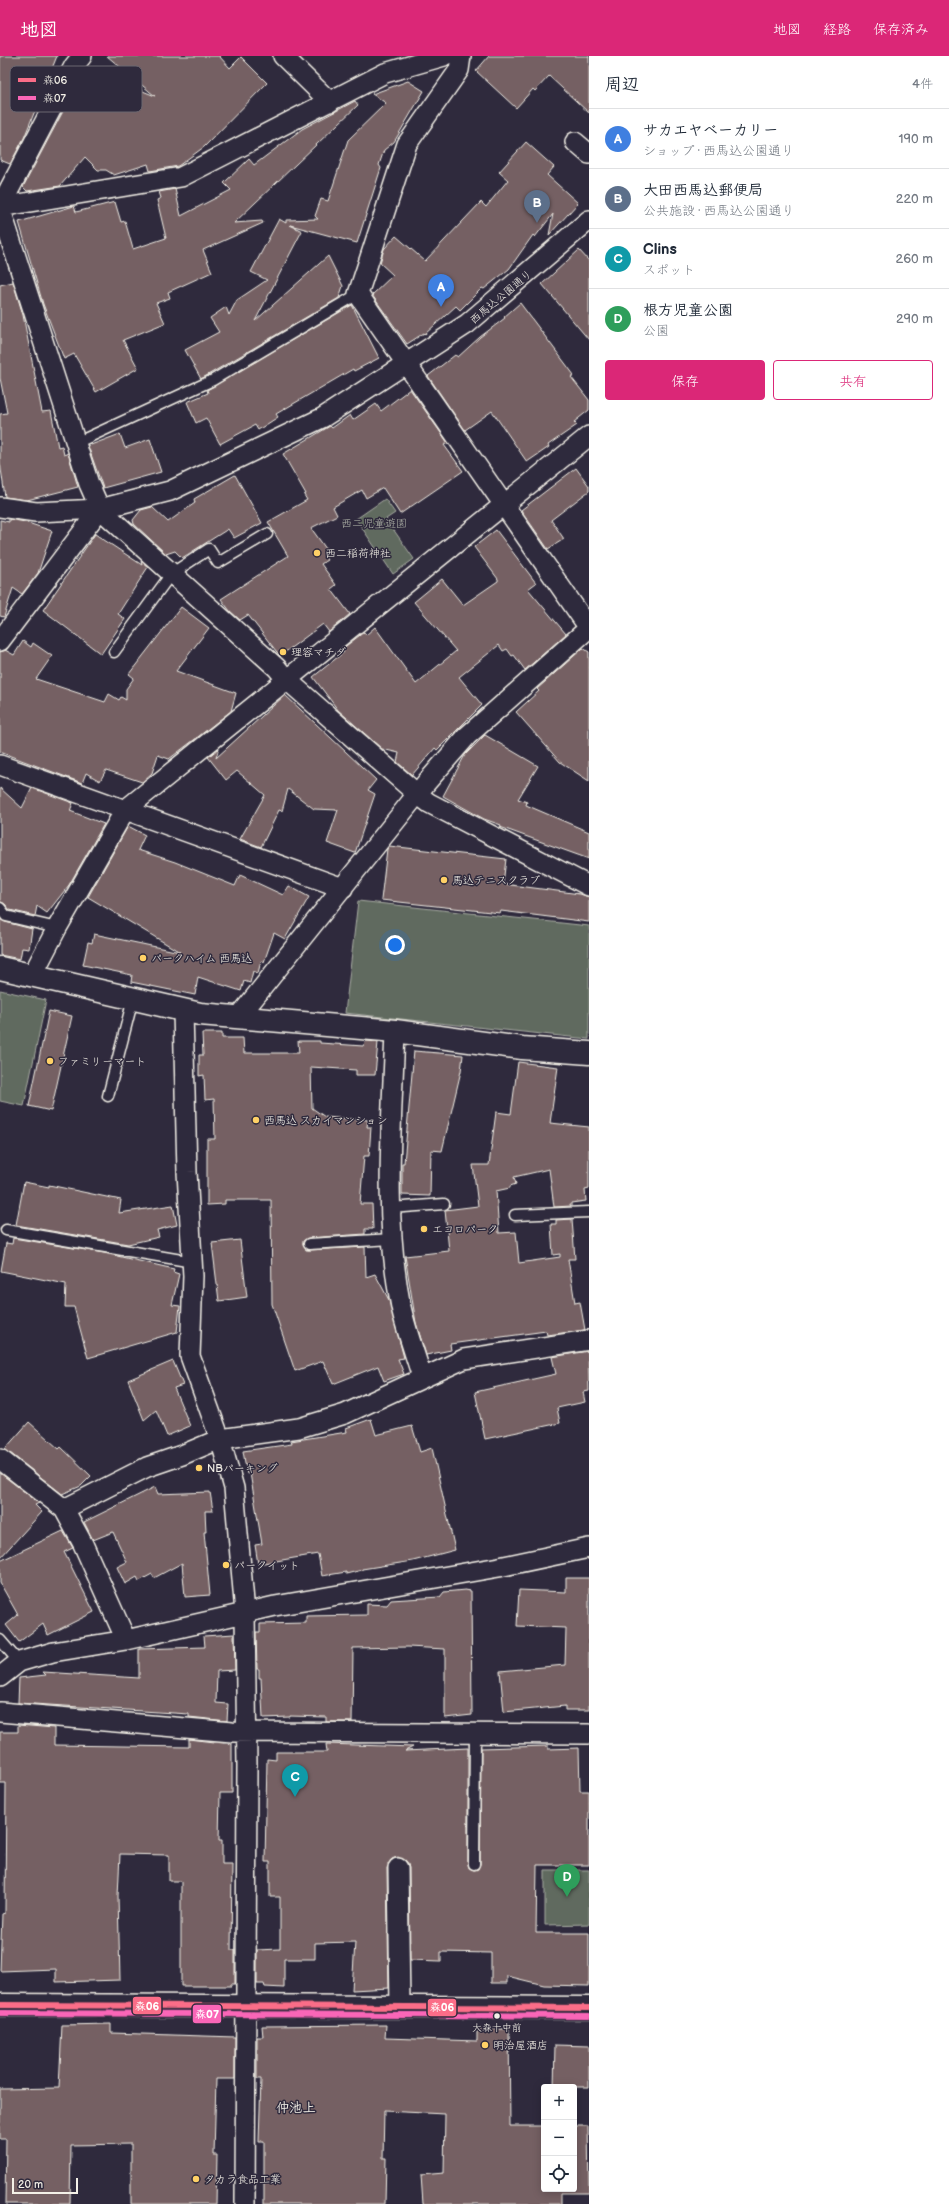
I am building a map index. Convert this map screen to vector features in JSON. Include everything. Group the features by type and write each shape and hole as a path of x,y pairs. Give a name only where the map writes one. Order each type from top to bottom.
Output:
{"street":[{"path":"74,66 82,56"},
{"path":"283,56 330,102"},
{"path":"0,207 181,177 385,74 444,56"},
{"path":"238,1018 417,794 468,736 589,628 503,506 358,294 406,144 459,70 461,56"},
{"path":"50,112 0,207 89,484 100,509 277,668 286,679 417,794 429,803 589,886"},
{"path":"575,142 589,154"},
{"name":"西馬込公園通り","path":"0,507 36,512 100,509 170,491 322,418 406,365 467,324 589,220"},
{"path":"33,974 57,928 125,810 589,436"},
{"path":"0,641 100,509"},
{"path":"0,765 125,810 291,864 343,888"},
{"path":"0,968 33,974 183,1011 238,1018 395,1031 522,1048 589,1053"},
{"path":"183,1011 187,1172 192,1262 190,1356 220,1439 234,1488 245,1612 245,2204"},
{"path":"395,1031 391,1208 392,1239 401,1308 422,1377"},
{"path":"64,1509 148,1467 220,1439 299,1428 345,1414 422,1377 464,1359 589,1340"},
{"path":"0,1459 64,1509 83,1544 126,1640"},
{"path":"0,1677 18,1662 53,1652 126,1640 245,1612 499,1566 589,1548"},
{"path":"0,1712 246,1732 402,1728 475,1734 589,1734"},
{"path":"398,1868 400,2006"},
{"path":"0,2005 589,2008"}],"lane":[{"path":"76,443 213,380 358,294"},
{"path":"114,652 171,574 209,549 218,563 268,534"},
{"path":"0,908 6,916 57,928"},
{"path":"108,1096 133,998"},
{"path":"391,1208 444,1204"},
{"path":"514,1214 589,1212"},
{"path":"6,1230 192,1262"},
{"path":"309,1244 392,1239"},
{"path":"0,1640 18,1662"},
{"path":"474,1864 475,1734"}],"green space":[{"name":"西二児童遊園","path":"385,499 395,513 386,519 414,559 393,574 356,519"},
{"path":"358,901 589,926 589,1039 345,1013"},
{"path":"0,990 46,1000 24,1106 0,1101"},
{"path":"545,1870 589,1870 589,1924 545,1925"}],"building":[{"path":"0,56 57,56 53,66 10,66 10,112 34,112 24,138 10,164 0,160"},
{"path":"107,56 219,56 230,68 241,57 267,83 204,147 178,166 150,171 148,164 114,175 106,170 98,170 85,157 60,186 27,191 23,187 63,112 142,112 142,91 155,96 142,85 142,66 119,66"},
{"path":"489,56 589,56 589,113 549,76 535,91 533,89 516,108 476,71"},
{"path":"408,81 424,91 394,142 384,150 379,165 381,168 357,243 290,225 302,231 255,321 328,256 343,286 339,298 201,379 185,350 219,332 210,318 226,307 229,315 237,300 267,280 251,272 279,219 286,223 286,220 318,219 315,216 321,199 328,201 348,140 386,103 372,94"},
{"path":"355,101 358,105 234,223 262,221 263,223 203,250 212,272 168,292 170,298 156,303 165,323 123,340 138,368 96,392 74,354 64,359 43,304 19,222 74,206 76,212 115,202 121,222 125,221 133,249 166,238 157,200 161,198 159,192 175,189 181,216 231,190 224,183 249,159 254,165 302,129"},
{"path":"526,142 554,167 547,175 578,203 549,235 553,214 535,237 533,235 509,269 484,289 482,288 460,310 456,306 425,334 424,333 407,344 372,295 393,275 380,263 384,249 396,236 425,261 481,202 486,207 508,180 499,172"},
{"path":"579,250 589,261 589,340 542,284"},
{"path":"13,282 23,315 42,412 51,411 58,447 62,446 64,455 68,453 78,487 27,500 5,497 0,462 0,414 7,413 0,378 0,285"},
{"path":"520,303 574,375 571,377 589,400 589,410 574,422 577,425 527,462 492,411 465,430 428,376 455,355 458,357 480,337 505,318 504,317"},
{"path":"352,305 379,358 354,371 353,369 276,414 278,417 258,430 255,425 220,444 206,418 196,423 187,402 208,393 207,390"},
{"path":"410,389 448,443 444,445 463,471 400,514 383,488 366,498 362,490 333,507 337,515 311,528 329,553 324,556 327,560 321,564 336,585 331,589 350,614 329,632 323,624 280,656 248,615 240,620 230,611 221,599 288,556 268,522 307,500 304,495 306,494 283,454 330,426 332,428 350,415 353,420 376,404 381,411"},
{"path":"120,434 125,448 150,439 161,472 103,488 88,446"},
{"path":"576,468 589,486 589,491 551,520 564,539 548,549 521,510"},
{"path":"235,475 262,523 234,538 228,529 182,558 175,551 166,554 134,524 133,520 141,510 152,507 168,522 195,503 194,499"},
{"path":"9,519 25,522 52,531 38,573 22,594 13,588 4,617 0,616 0,520 9,522"},
{"path":"496,530 536,583 528,589 566,634 525,670 514,655 512,656 507,649 503,651 499,645 459,677 482,705 437,750 435,748 412,775 397,762 399,753 382,749 338,710 313,677 344,652 342,649 364,632 366,635 375,627 416,684 456,651 414,602 442,579 463,605 498,581 474,547"},
{"path":"95,534 142,565 141,561 148,567 118,614 125,619 101,654 43,610"},
{"path":"181,607 209,628 176,671 236,693 231,711 169,759 158,755 152,773 142,782 106,770 100,781 86,773 82,783 0,752 0,652 5,650 14,655 23,641 31,647 33,643 52,656 36,679 105,702 109,694 119,700 121,697 126,700 126,689 134,678 129,674"},
{"path":"583,648 589,652 589,781 560,762 516,712 539,691 537,689"},
{"path":"285,695 376,780 368,790 375,794 355,853 327,843 338,810 314,809 288,789 282,811 279,810 261,847 240,839 265,795 237,771 226,780 208,757 219,748 216,758"},
{"path":"485,735 538,766 518,799 527,802 526,805 589,832 589,859 500,827 501,825 484,819 443,796 465,755"},
{"path":"0,788 22,808 32,788 73,803 70,811 104,824 69,885 47,913 37,906 35,916 10,910 5,904 0,902"},
{"path":"128,826 145,835 138,850 175,862 235,886 240,875 283,895 289,886 309,897 285,939 274,933 264,962 261,961 258,973 253,971 250,983 244,981 241,991 198,977 195,995 131,982 132,975 83,965 88,942 92,943 94,934 180,952 88,897"},
{"name":"馬込テニスクラブ","path":"389,846 506,859 503,884 580,894 589,897 589,922 501,911 500,913 381,900 387,849"},
{"path":"0,919 5,922 32,929 29,949 22,948 20,959 0,955"},
{"name":"ファミリーマート","path":"49,1011 72,1016 51,1111 29,1106"},
{"path":"202,1033 222,1033 222,1038 243,1038 244,1053 299,1053 298,1041 320,1041 320,1043 363,1046 366,1041 378,1042 375,1075 356,1075 356,1070 311,1067 312,1108 325,1117 368,1120 367,1127 371,1127 369,1156 364,1156 360,1204 372,1204 373,1229 365,1229 365,1234 308,1238 303,1241 303,1245 306,1250 365,1247 366,1277 375,1274 389,1300 404,1358 398,1359 404,1374 384,1381 378,1366 333,1384 323,1361 295,1371 272,1304 271,1200 225,1200 225,1204 207,1205 207,1139 215,1139 214,1099 205,1100 204,1075 199,1076 199,1055 203,1055"},
{"path":"414,1051 463,1055 461,1071 442,1151 431,1150 430,1196 402,1195 402,1163 404,1163"},
{"path":"518,1062 558,1067 550,1123 589,1127 589,1189 585,1190 586,1201 571,1203 571,1206 554,1207 549,1169 514,1177 516,1184 510,1186 510,1188 496,1191 499,1233 516,1232 519,1263 560,1257 560,1254 553,1255 551,1224 556,1224 556,1220 572,1219 575,1259 568,1259 575,1303 580,1302 585,1330 547,1335 546,1331 450,1344 451,1350 426,1355 416,1323 405,1256 449,1251 445,1210 478,1206 473,1165 489,1165 496,1112 511,1114"},
{"path":"24,1182 49,1187 49,1185 121,1200 119,1213 173,1205 177,1225 157,1230 159,1237 128,1244 16,1225"},
{"path":"13,1238 104,1253 174,1269 173,1272 179,1274 172,1305 180,1306 177,1332 88,1358 74,1307 65,1307 66,1284 1,1271 6,1243 12,1244"},
{"path":"240,1240 247,1297 219,1301 212,1243"},
{"path":"588,1351 589,1391 583,1392 585,1402 557,1408 560,1423 485,1439 475,1392 556,1374 552,1357"},
{"path":"173,1361 183,1385 174,1388 190,1426 167,1436 156,1410 144,1420 128,1380"},
{"path":"371,1419 376,1435 412,1426 420,1452 432,1448 455,1550 413,1561 362,1569 346,1574 346,1572 322,1576 318,1554 258,1564 255,1545 262,1544 250,1473 247,1474 243,1451 292,1444 291,1441 347,1432 346,1428"},
{"path":"29,1422 59,1449 61,1447 91,1476 81,1486 62,1494 5,1449"},
{"path":"0,1473 39,1503 35,1505 42,1512 0,1558"},
{"path":"155,1487 158,1494 210,1492 213,1511 205,1511 206,1532 204,1532 210,1595 185,1597 182,1563 154,1578 152,1574 139,1581 137,1577 125,1584 117,1567 127,1562 113,1532 93,1540 84,1522"},
{"path":"63,1531 73,1548 64,1552 94,1612 48,1635 43,1624 19,1642 6,1625 18,1615 0,1583 0,1561"},
{"path":"566,1578 589,1578 589,1710 565,1710 565,1706 504,1712 500,1671 565,1665 566,1628 517,1626 519,1590 566,1592"},
{"path":"465,1590 471,1591 472,1715 445,1718 445,1649 408,1647 353,1648 352,1722 326,1722 326,1717 290,1716 263,1718 261,1678 259,1678 259,1669 257,1669 256,1632 260,1632 260,1624 306,1623 306,1616 367,1615 367,1604 387,1605 391,1600 440,1597 444,1592"},
{"path":"234,1634 235,1670 217,1671 216,1703 228,1704 227,1721 189,1717 189,1714 18,1703 19,1678 46,1675 43,1672 139,1678 139,1649 205,1647 204,1636"},
{"path":"18,1725 54,1728 54,1745 189,1747 189,1739 232,1744 232,1793 220,1793 219,1840 222,1840 222,1864 232,1864 231,1950 235,1950 235,1984 231,1984 231,1986 181,1986 181,1881 169,1881 169,1855 120,1854 118,1896 120,1980 56,1982 56,1969 0,1971 2,1914 5,1913 6,1783 0,1783 0,1732 18,1732"},
{"path":"326,1744 413,1747 405,1751 468,1748 468,1864 469,1868 474,1870 478,1869 480,1864 481,1748 548,1746 548,1749 579,1748 580,1791 589,1791 589,1865 537,1865 536,1933 589,1933 589,1986 544,1985 507,1976 507,1983 491,1983 491,1953 441,1952 441,1961 410,1960 409,1868 407,1862 398,1857 392,1859 387,1868 389,1988 352,1990 355,1942 315,1943 315,1959 284,1959 284,1988 265,1987 264,1984 257,1984 257,1950 280,1949 280,1897 270,1897 270,1862 265,1862 267,1759 276,1760 276,1752 327,1752"},
{"path":"111,2024 111,2033 235,2037 235,2079 216,2079 214,2155 217,2155 216,2204 131,2204 131,2144 71,2145 70,2204 5,2204 6,2139 0,2139 0,2089 59,2088 62,2025"},
{"path":"386,2025 385,2038 477,2041 477,2029 509,2029 510,2126 541,2126 541,2192 577,2192 577,2126 588,2126 589,2193 561,2193 561,2204 423,2204 421,2175 444,2173 445,2114 384,2111 383,2158 386,2158 385,2204 264,2204 264,2141 259,2141 261,2079 257,2079 257,2037 263,2037 262,2026"},
{"path":"555,2045 589,2046 589,2087 577,2087 577,2084 554,2084"}],"transit line":[{"name":"森06","path":"0,2005 589,2008"},
{"name":"森07","path":"0,2013 589,2016"}],"place":[{"name":"大田西馬込郵便局","path":"537,223"},
{"name":"サカエヤベーカリー","path":"441,307"},
{"name":"西二稲荷神社","path":"317,553"},
{"name":"理容マチダ","path":"283,652"},
{"name":"馬込テニスクラブ","path":"444,880"},
{"name":"パークハイム 西馬込","path":"143,958"},
{"name":"ファミリーマート","path":"50,1061"},
{"name":"西馬込 スカイマンション","path":"256,1120"},
{"name":"エコロパーク","path":"424,1229"},
{"name":"NBパーキング","path":"199,1468"},
{"name":"パークイット","path":"226,1565"},
{"name":"Clins","path":"295,1797"},
{"name":"根方児童公園","path":"567,1897"},
{"name":"大森十中前","path":"497,2016"},
{"name":"明治屋酒店","path":"485,2045"},
{"name":"タカラ食品工業","path":"196,2179"}],"district":[{"name":"仲池上","path":"296,2108"}]}
